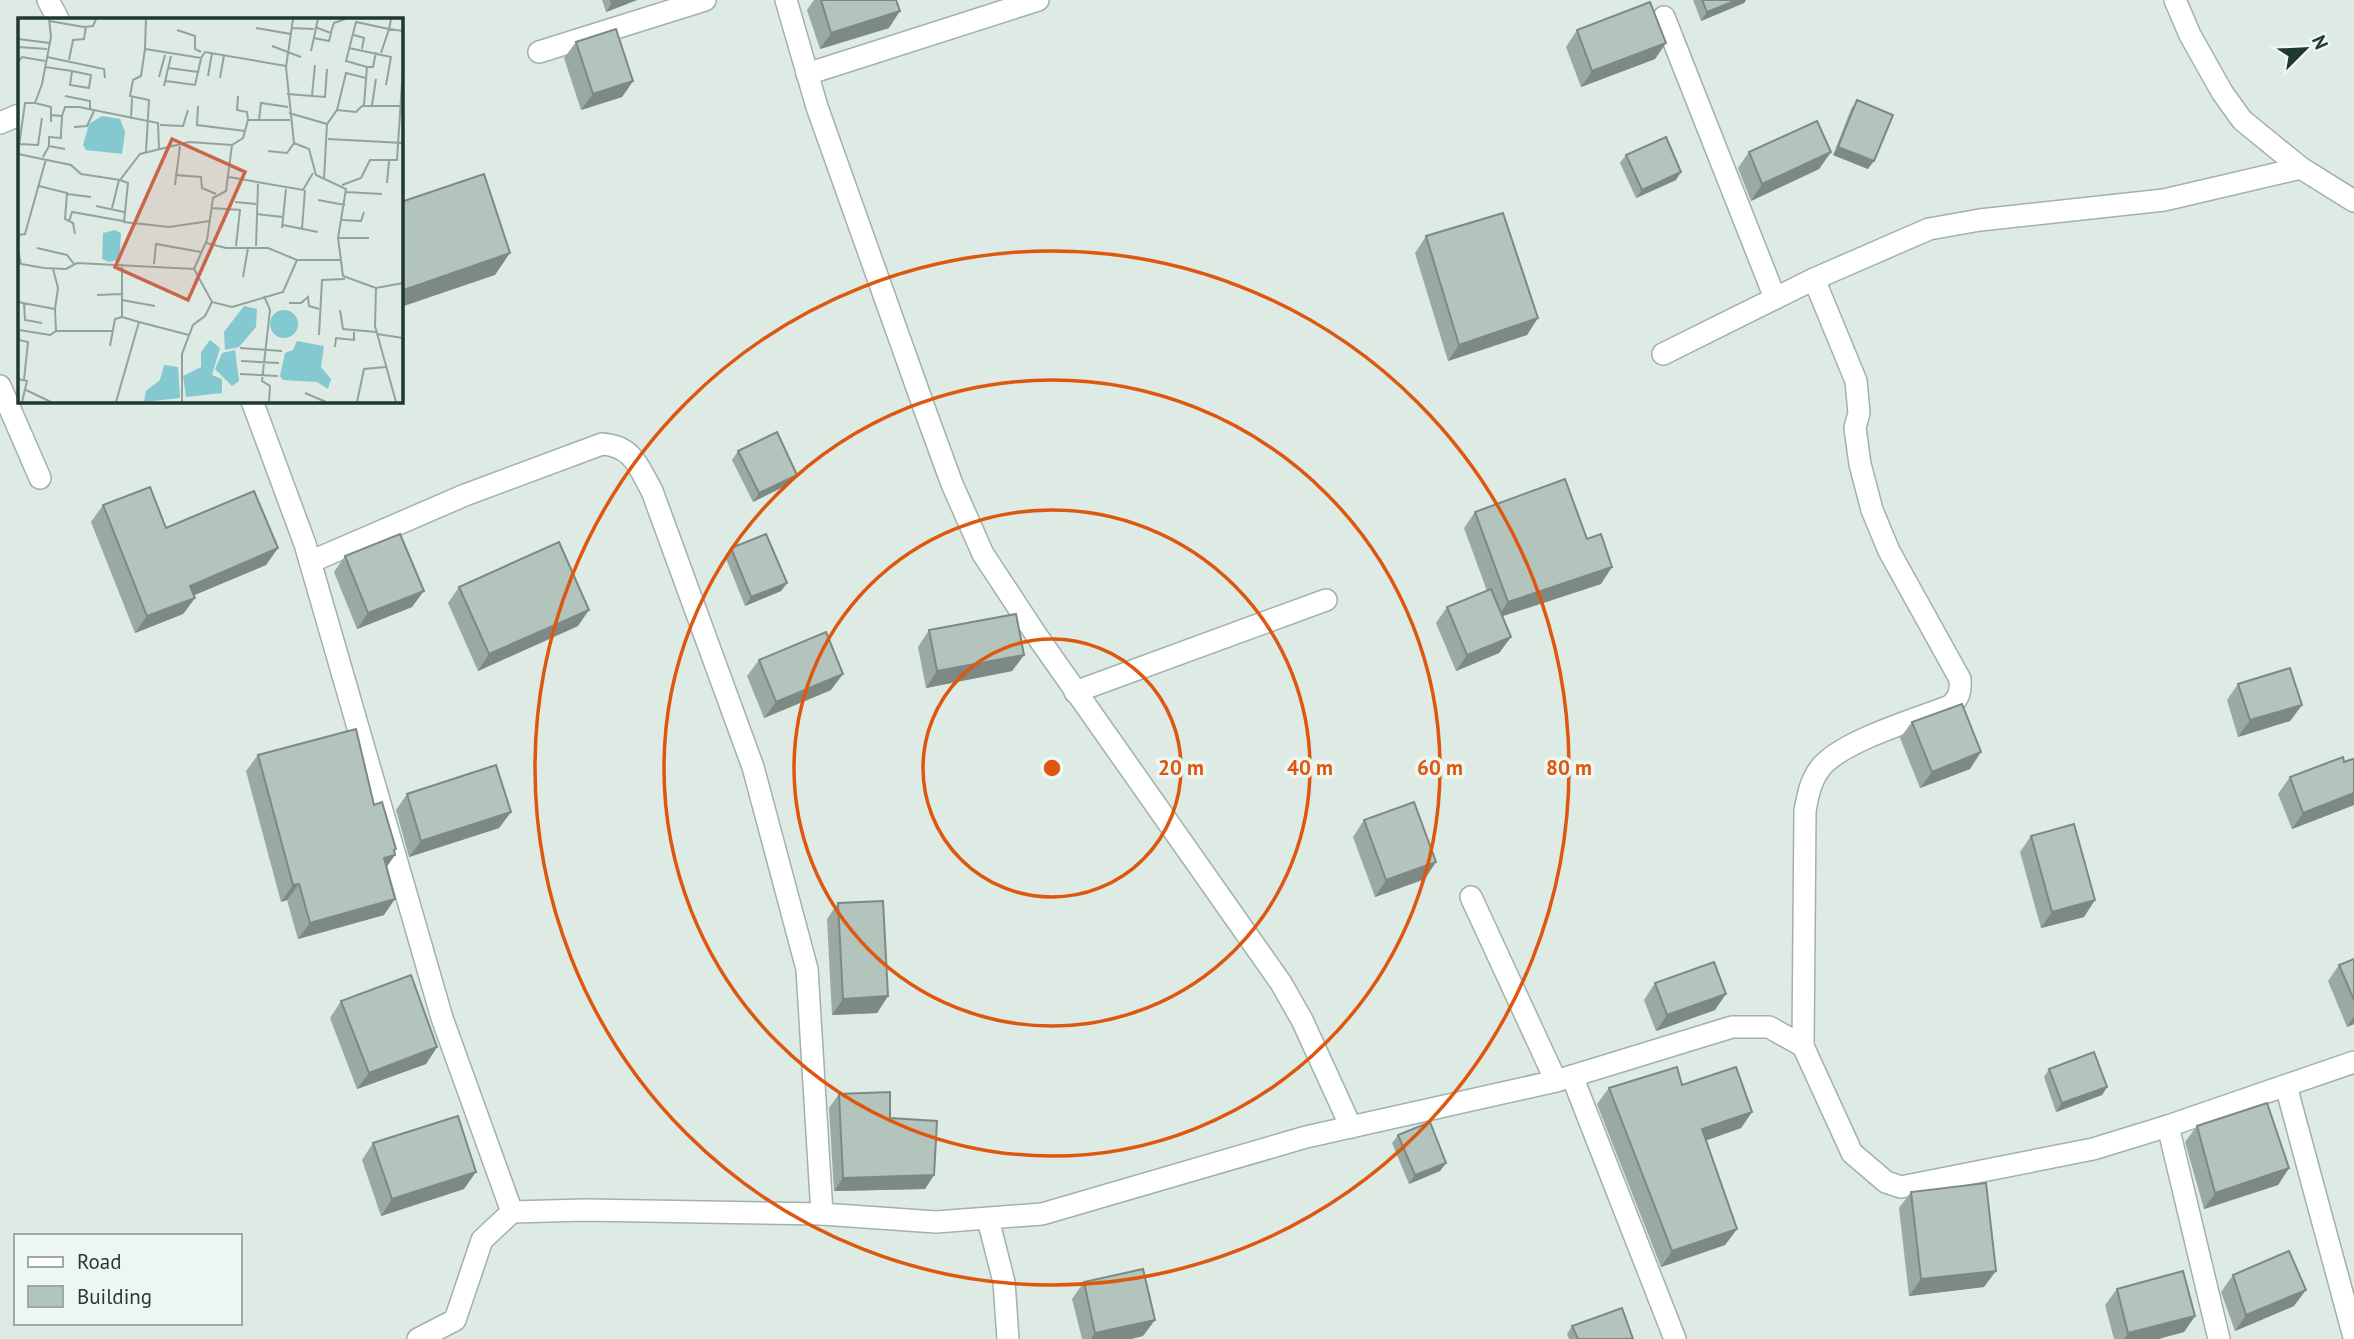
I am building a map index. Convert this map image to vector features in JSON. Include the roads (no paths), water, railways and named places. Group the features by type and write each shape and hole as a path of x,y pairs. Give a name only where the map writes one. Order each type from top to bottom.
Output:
{"street":[{"path":"48,0 57,18"},
{"path":"539,52 705,0"},
{"path":"786,0 807,74 951,484 983,554 1075,692 1281,983 1302,1020 1350,1127"},
{"path":"807,74 1038,0"},
{"path":"2175,0 2190,35 2222,92 2242,120 2301,168 2354,201"},
{"path":"1664,17 1775,298"},
{"path":"0,123 18,114"},
{"path":"1663,354 1814,279 1929,229 1980,220 2164,200 2301,168"},
{"path":"1814,279 1856,381 1859,412 1855,428 1860,464 1872,510 1889,551 1960,679 1961,690 1958,699 1950,706 1852,745 1823,765 1809,789 1805,811 1803,1046 1852,1153 1886,1182 1901,1186 2093,1149 2354,1062"},
{"path":"0,386 40,478"},
{"path":"252,402 310,562 442,1018 512,1212"},
{"path":"310,562 466,495 602,444 617,445 632,456 652,491 753,767 807,970 822,1214"},
{"path":"1075,692 1326,600"},
{"path":"1471,897 1564,1079 1675,1339"},
{"path":"418,1339 455,1320 482,1240 512,1212 585,1210 822,1214 936,1222 1042,1214 1307,1137 1564,1079 1732,1027 1769,1027 1803,1046"},
{"path":"2286,1086 2354,1337"},
{"path":"2168,1126 2219,1339"},
{"path":"988,1219 1004,1282 1008,1339"}]}
